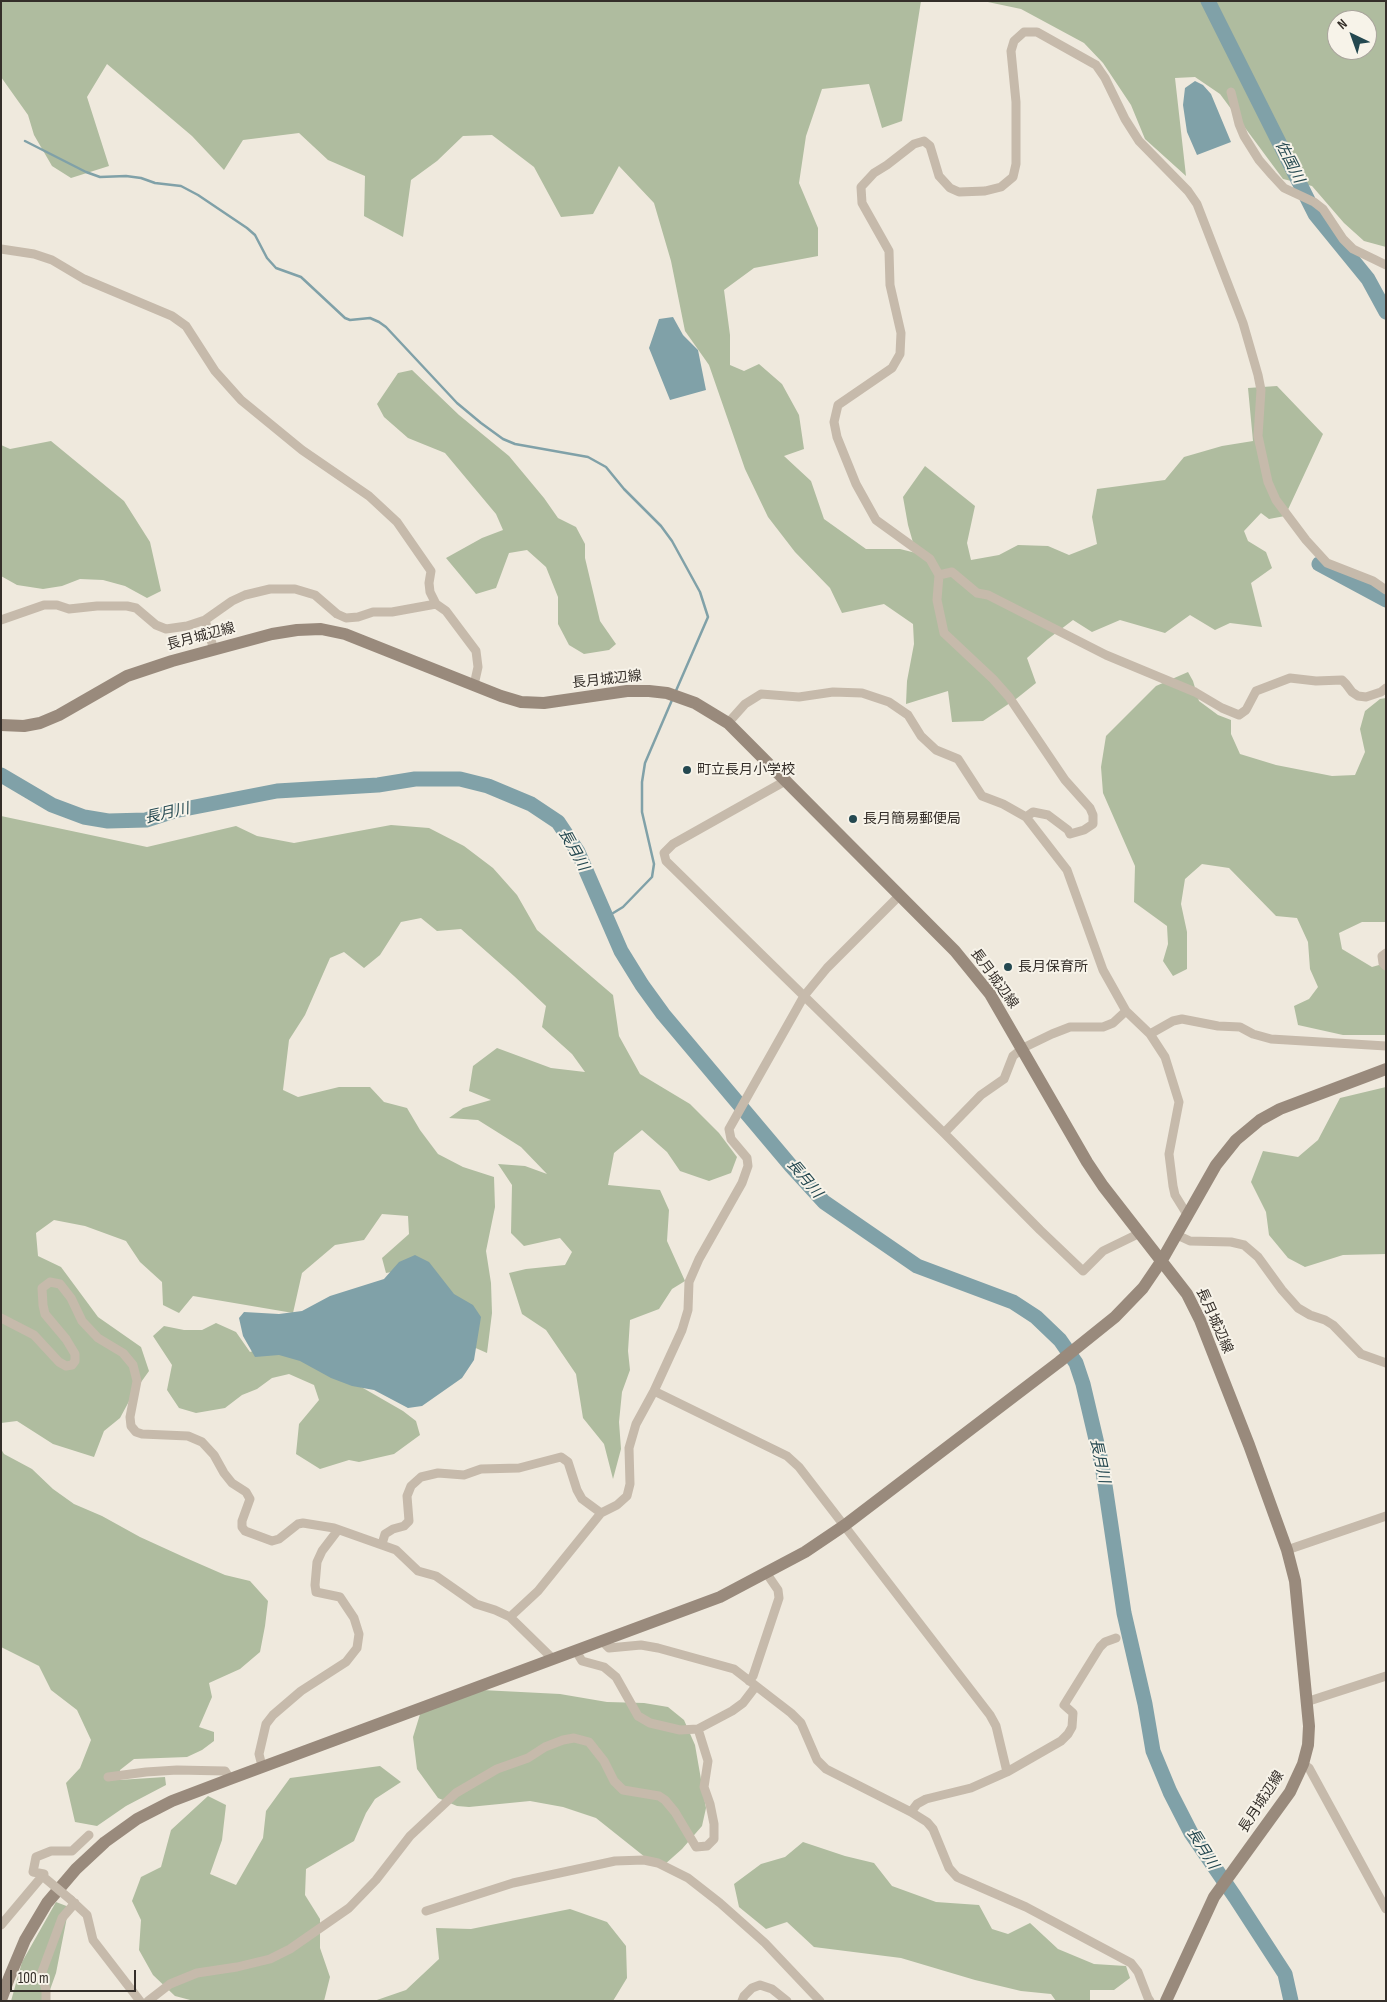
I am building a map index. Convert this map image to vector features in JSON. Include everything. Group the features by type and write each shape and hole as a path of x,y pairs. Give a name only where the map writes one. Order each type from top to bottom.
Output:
{"main road":[{"name":"長月城辺線","path":"1,725 24,726 40,723 59,716 127,676 172,661 272,634 297,630 321,629 345,634 521,702 544,703 627,691 668,693 695,703 728,723 900,895 977,977 990,994 1087,1162 1103,1186 1187,1294 1200,1320 1287,1550 1295,1581 1309,1726 1308,1745 1303,1764 1290,1792 1214,1897 1166,2001"},
{"path":"1,2000 25,1940 47,1903 76,1869 105,1842 137,1819 172,1801 262,1766 720,1597 767,1574 805,1552 845,1525 1115,1317 1143,1288 1162,1260 1216,1165 1236,1140 1260,1120 1280,1109 1386,1069"}],"street":[{"path":"1026,817 1033,812 1048,815 1068,830 1070,834 1084,830 1093,824 1093,815 1090,808 1065,780 1009,697 993,679 944,634 937,600 939,575 930,559 876,520 856,484 836,437 834,422 838,405 892,368 900,354 900,333 890,285 889,251 862,203 861,187 874,173 888,165 914,144 924,141 930,146 939,176 950,188 959,192 985,191 1001,187 1013,177 1016,164 1016,102 1011,51 1014,41 1024,32 1037,32 1096,65 1139,141 1188,191 1197,204 1244,323 1258,375 1261,390 1258,436 1268,482 1276,500 1306,540 1327,563 1373,581 1386,590"},
{"path":"1231,92 1244,136 1259,160 1272,175 1284,188 1314,202 1323,209 1344,239 1354,248 1386,265"},
{"path":"1,249 34,254 52,260 84,279 172,316 186,326 215,371 241,400 302,450 369,496 397,522 431,572 430,592 436,604 446,612 476,651 478,667 474,685"},
{"path":"939,575 952,572 977,593 988,596 1098,650 1195,692 1222,708 1239,715 1246,710 1256,691 1290,678 1316,681 1342,680 1352,692 1358,696 1366,697 1381,692 1386,688"},
{"path":"1,620 44,606 57,606 69,609 97,606 136,608 156,625 166,629 187,626 205,620 245,595 270,589 295,589 316,595 337,614 346,618 358,617 373,612 392,612 436,604"},
{"path":"205,620 214,650"},
{"path":"728,723 745,704 761,694 799,697 834,692 862,693 889,702 908,715 921,736 936,750 958,760 982,796 1003,804 1026,817 1068,870 1103,970 1126,1011 1150,1034 1165,1057 1179,1102 1169,1154 1175,1195 1188,1216"},
{"path":"787,780 673,844 664,852 666,861 1083,1271 1103,1251 1140,1233"},
{"path":"510,1617 538,1591 601,1513 617,1505 627,1496 630,1484 628,1448 636,1424 654,1391 682,1330 688,1310 689,1282 742,1183 748,1166 746,1158 731,1139 729,1128 804,996 826,968 900,895"},
{"path":"1386,953 1382,956 1383,963 1386,966"},
{"path":"944,1133 981,1095 1004,1079 1013,1056 1022,1048 1070,1027 1103,1027 1113,1023 1126,1011"},
{"path":"1150,1034 1173,1021 1182,1019 1218,1026 1240,1027 1271,1039 1386,1046"},
{"path":"1177,1235 1190,1242 1231,1242 1244,1245 1258,1257 1298,1308 1310,1316 1325,1320 1333,1325 1361,1354 1386,1363"},
{"path":"1,1318 34,1335 59,1362 66,1366 72,1366 75,1361 75,1354 66,1339 46,1314 42,1305 42,1288 50,1282 60,1284 71,1298 82,1320 98,1338 123,1353 133,1364 137,1381 130,1417 131,1426 136,1432 142,1434 188,1436 202,1442 214,1455 224,1473 232,1482 246,1492 250,1500 242,1521 242,1527 245,1531 272,1542 279,1539 298,1524 304,1523 338,1530 382,1544 396,1550 418,1571 436,1576 476,1604 510,1617 553,1659"},
{"path":"654,1391 787,1456 799,1467 990,1715 996,1726 1007,1772"},
{"path":"382,1544 385,1534 392,1529 404,1526 409,1521 407,1496 411,1486 421,1477 438,1473 464,1475 481,1469 519,1468 561,1457 568,1462 582,1499 601,1513"},
{"path":"1287,1550 1386,1516"},
{"path":"262,1766 259,1754 266,1724 273,1715 301,1691 346,1662 357,1648 359,1634 354,1618 340,1597 316,1592 314,1585 317,1562 322,1551 338,1530"},
{"path":"576,1651 582,1661 604,1667 616,1677 638,1716 650,1723 680,1730 698,1728 732,1711 743,1703 753,1683 753,1676 779,1598 778,1590 767,1574"},
{"path":"911,1812 917,1804 926,1799 971,1788 1007,1772 1061,1740 1072,1727 1073,1713 1064,1705 1100,1647 1105,1642 1116,1638"},
{"path":"602,1641 609,1648 641,1645 734,1669 792,1713 801,1724 817,1760 826,1769 927,1822 933,1829 949,1868 958,1878 1026,1907 1131,1963 1138,1972 1150,2001"},
{"path":"1306,1702 1386,1676"},
{"path":"148,2001 170,1984 198,1973 262,1961 290,1949 349,1908 376,1880 410,1836 456,1793 497,1769 528,1758 545,1747 563,1740 574,1738 589,1742 604,1762 614,1781 623,1790 659,1796 665,1800 675,1812 696,1847 707,1846 714,1839 714,1824 704,1788 708,1760 698,1728"},
{"path":"1303,1764 1309,1768 1386,1909"},
{"path":"108,1777 177,1770 225,1771 230,1779"},
{"path":"89,1835 72,1851 51,1851 36,1857 33,1872 45,1877 87,1914 93,1940 140,2001"},
{"path":"426,1911 513,1883 615,1861 644,1860 658,1863 688,1878 720,1903 765,1942 820,2001"},
{"path":"1,1925 45,1877"},
{"path":"46,2001 42,1972 62,1918 73,1902"},
{"path":"742,2001 752,1988 760,1986 772,1988 787,2001"}],"green space":[{"path":"1,1 921,1 902,121 882,128 869,84 822,89 806,136 799,183 818,228 818,256 754,268 724,290 730,335 730,365 744,371 759,364 782,384 799,415 804,449 784,456 811,481 824,519 866,549 900,549 916,553 903,497 925,466 975,506 967,543 971,560 999,555 1018,545 1048,546 1069,555 1097,544 1092,517 1097,489 1165,480 1184,457 1222,446 1253,441 1248,388 1277,386 1323,434 1285,516 1269,519 1261,513 1244,531 1248,541 1266,552 1272,568 1251,583 1262,627 1230,623 1215,630 1190,615 1165,633 1120,620 1092,632 1073,620 1027,658 1036,683 983,721 952,722 948,691 906,704 907,681 914,644 913,624 884,604 842,613 830,588 795,552 768,517 745,469 709,365 685,331 671,261 654,203 619,166 593,214 561,217 534,167 492,135 463,136 437,161 411,180 403,237 364,216 365,176 328,160 299,133 243,140 224,170 192,136 107,64 87,97 109,166 71,178 52,166 34,135 28,115 1,77"},
{"path":"983,1 1386,1 1386,247 1364,241 1344,223 1312,186 1283,179 1220,94 1195,77 1175,78 1186,176 1145,139 1131,105 1103,63 1084,43 1021,9"},
{"path":"412,370 459,415 509,456 558,518 576,527 585,544 585,558 600,621 616,644 609,650 584,654 569,645 558,624 558,597 546,567 527,550 509,553 496,588 476,594 446,558 482,538 503,530 496,514 445,453 408,438 384,417 377,404 398,373"},
{"path":"51,441 124,501 150,542 161,591 147,598 125,586 103,580 80,579 62,586 43,589 17,585 1,576 1,445 10,449"},
{"path":"1188,672 1199,701 1218,715 1231,720 1231,734 1240,754 1276,765 1332,776 1355,775 1365,752 1360,729 1365,711 1380,699 1386,698 1386,922 1362,922 1339,933 1342,949 1372,967 1386,963 1386,1035 1343,1035 1298,1025 1294,1006 1309,999 1318,987 1310,969 1308,942 1297,918 1276,916 1229,868 1202,864 1185,879 1181,904 1187,932 1187,969 1173,976 1163,961 1168,944 1167,926 1134,902 1135,866 1103,793 1101,767 1106,736 1156,686"},
{"path":"1,816 147,847 236,826 257,836 294,843 391,825 429,828 464,846 493,868 517,895 537,930 613,995 619,1036 640,1074 690,1104 719,1133 737,1157 731,1173 709,1181 680,1171 667,1152 642,1130 614,1153 608,1185 660,1190 669,1210 667,1241 685,1281 672,1289 659,1309 630,1320 628,1351 630,1370 622,1392 619,1422 621,1449 613,1479 604,1444 583,1418 576,1374 546,1330 522,1314 509,1273 526,1269 565,1265 572,1252 560,1238 524,1246 511,1233 512,1185 498,1164 525,1166 547,1174 521,1147 478,1120 449,1118 463,1108 491,1100 469,1091 473,1066 497,1048 551,1068 585,1072 572,1054 542,1027 546,1006 461,929 437,931 421,918 401,922 380,955 364,968 344,952 330,958 305,1015 289,1040 283,1090 298,1097 339,1087 370,1087 384,1102 407,1108 420,1130 438,1154 463,1167 494,1177 495,1207 486,1251 491,1283 492,1313 487,1353 462,1342 415,1268 386,1273 382,1258 409,1234 408,1216 382,1214 364,1240 335,1245 302,1273 293,1313 193,1296 179,1313 163,1305 162,1282 140,1262 126,1241 85,1226 54,1220 36,1233 38,1256 61,1267 98,1317 141,1347 149,1371 134,1392 120,1418 104,1431 94,1457 53,1444 17,1421 1,1423"},
{"path":"1386,1087 1386,1254 1343,1255 1305,1267 1288,1258 1269,1235 1266,1212 1251,1182 1263,1151 1298,1157 1318,1140 1340,1098"},
{"path":"216,1323 236,1332 250,1352 267,1346 298,1356 363,1388 403,1411 416,1421 420,1435 394,1454 359,1462 349,1460 320,1469 296,1454 299,1424 319,1400 314,1385 289,1374 272,1378 257,1389 242,1395 225,1408 196,1413 179,1408 167,1390 172,1365 153,1336 164,1326 184,1330 202,1330"},
{"path":"1,1449 4,1454 32,1469 53,1489 74,1504 186,1558 225,1575 250,1581 268,1601 260,1652 240,1669 209,1683 212,1697 199,1727 214,1732 214,1741 202,1750 187,1757 134,1759 120,1770 119,1780 165,1777 166,1785 126,1806 97,1826 75,1822 66,1783 80,1768 91,1740 77,1710 51,1690 39,1666 1,1647"},
{"path":"462,1689 560,1694 607,1702 644,1703 668,1707 684,1720 695,1745 706,1808 702,1826 682,1849 664,1865 650,1861 596,1818 563,1807 530,1801 469,1807 457,1806 438,1798 417,1769 413,1737 421,1711"},
{"path":"380,1766 401,1782 375,1799 366,1813 354,1841 306,1869 305,1895 320,1919 320,1948 330,1977 324,2001 194,2001 175,1996 153,1975 139,1950 141,1920 132,1901 141,1877 161,1867 171,1830 208,1796 226,1805 222,1840 210,1874 236,1885 263,1838 266,1811 290,1778"},
{"path":"803,1842 845,1856 874,1863 892,1886 936,1902 979,1905 992,1929 1008,1934 1030,1923 1058,1949 1094,1964 1126,1966 1130,1978 1114,1990 1090,1990 1090,2001 1056,2001 1051,1994 1021,1991 975,1980 901,1958 814,1947 787,1922 766,1929 739,1907 734,1884 761,1864 785,1857"},
{"path":"56,1902 69,1907 56,1973 46,2001 11,2001 22,1962"},
{"path":"570,1909 607,1922 626,1946 627,1978 613,2001 374,2001 406,1990 439,1959 436,1928 471,1929"}],"water":[{"path":"1195,81 1203,85 1211,94 1231,142 1197,155 1187,132 1183,105 1185,88"},
{"path":"673,317 683,335 698,350 706,390 670,400 649,348 659,319"},
{"path":"415,1255 429,1262 454,1294 473,1305 481,1317 474,1360 462,1378 422,1406 408,1408 374,1390 352,1386 331,1378 300,1361 279,1355 255,1357 243,1336 239,1318 244,1312 279,1314 302,1311 330,1296 384,1279 399,1262"}],"waterway":[{"name":"佐国川","path":"1208,1 1315,214 1368,279 1386,312"},
{"path":"25,141 86,172 100,177 126,176 141,178 155,183 181,186 198,195 247,228 255,235 267,258 276,268 301,277 345,318 350,320 370,318 386,327 457,403 503,439 515,444 588,457 606,467 624,489 661,526 672,541 700,592 708,617 675,693"},
{"path":"1319,564 1386,600"},
{"path":"605,918 623,907 652,877 654,864 642,812 642,782 645,763 672,700"},
{"name":"長月川","path":"1,775 52,805 84,817 108,821 146,820 174,811 277,791 378,785 415,779 460,779 488,786 531,804 558,822 578,852 621,951 642,985 663,1014 791,1166 824,1202 917,1266 1013,1302 1036,1317 1060,1340 1076,1363 1083,1384 1102,1465 1124,1613 1145,1704 1153,1751 1170,1792 1191,1833 1285,1974 1291,2001"}],"place":[{"name":"町立長月小学校","path":"687,770"},
{"name":"長月簡易郵便局","path":"853,819"},
{"name":"長月保育所","path":"1008,967"}]}
